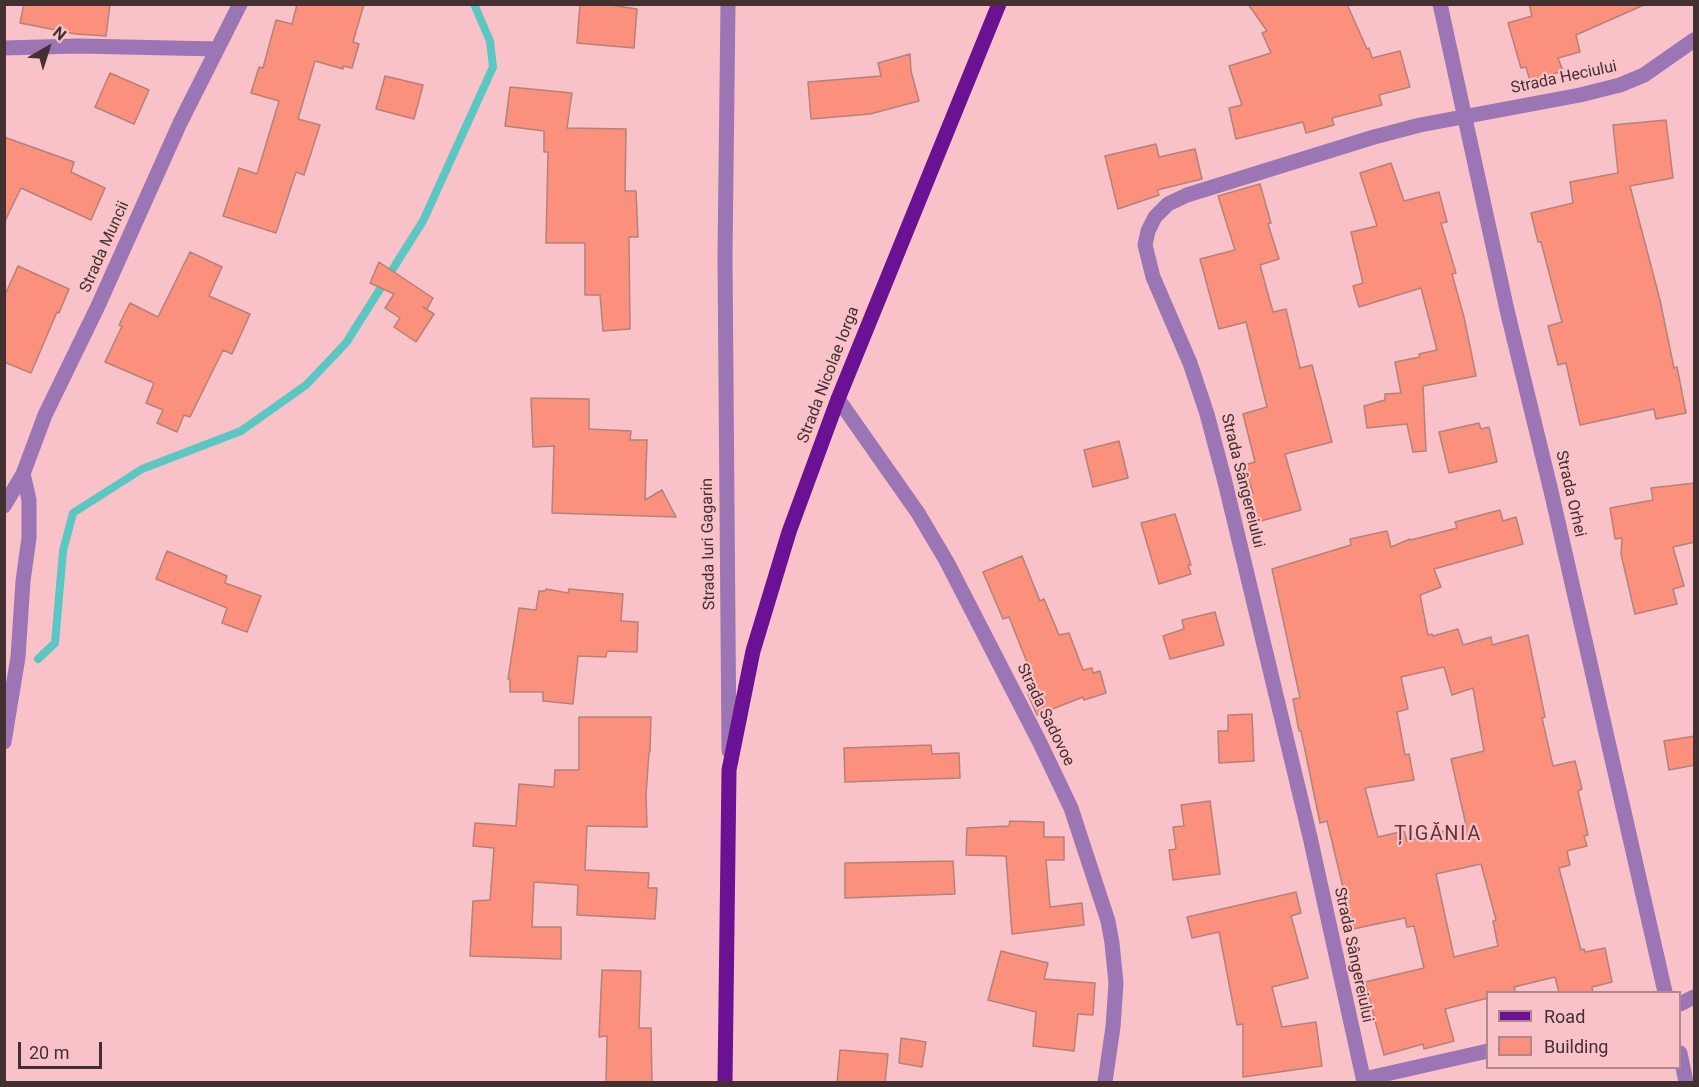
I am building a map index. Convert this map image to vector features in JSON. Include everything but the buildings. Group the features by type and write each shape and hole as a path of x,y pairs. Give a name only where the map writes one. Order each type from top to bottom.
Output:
{"main road":[{"name":"Strada Nicolae Iorga","path":"729,770 753,651 789,532 838,399 999,4"},
{"name":"Strada Iuri Gagarin","path":"725,1083 729,770"}],"street":[{"name":"Strada Muncii","path":"4,506 22,474 45,415 98,306 180,123 240,4"},
{"name":"Strada Iuri Gagarin","path":"728,4 725,257 729,770"},
{"name":"Strada Orhei","path":"1440,4 1507,310 1551,491 1665,991"},
{"name":"Strada Heciului","path":"1465,116 1580,95 1620,85 1644,75 1695,40"},
{"path":"4,48 79,46 217,49"},
{"name":"Strada Sângereiului","path":"1364,1081 1310,837 1225,482 1204,404 1190,363 1156,286 1145,245 1148,231 1155,217 1168,204 1187,195 1374,137 1465,116"},
{"name":"Strada Sadovoe","path":"838,399 918,513 947,562 1071,808 1106,912 1112,943 1116,982 1113,1027 1105,1083"},
{"path":"4,742 18,657 23,580 29,538 29,500 22,474"},
{"path":"1681,1004 1695,997"},
{"path":"1364,1081 1486,1051"},
{"path":"1681,1058 1686,1083"}],"waterway":[{"path":"38,659 55,643 63,551 73,513 142,469 241,431 306,385 346,343 423,221 493,67 490,41 474,4"}],"district":[{"name":"ȚIGĂNIA","path":"1438,835"}]}
